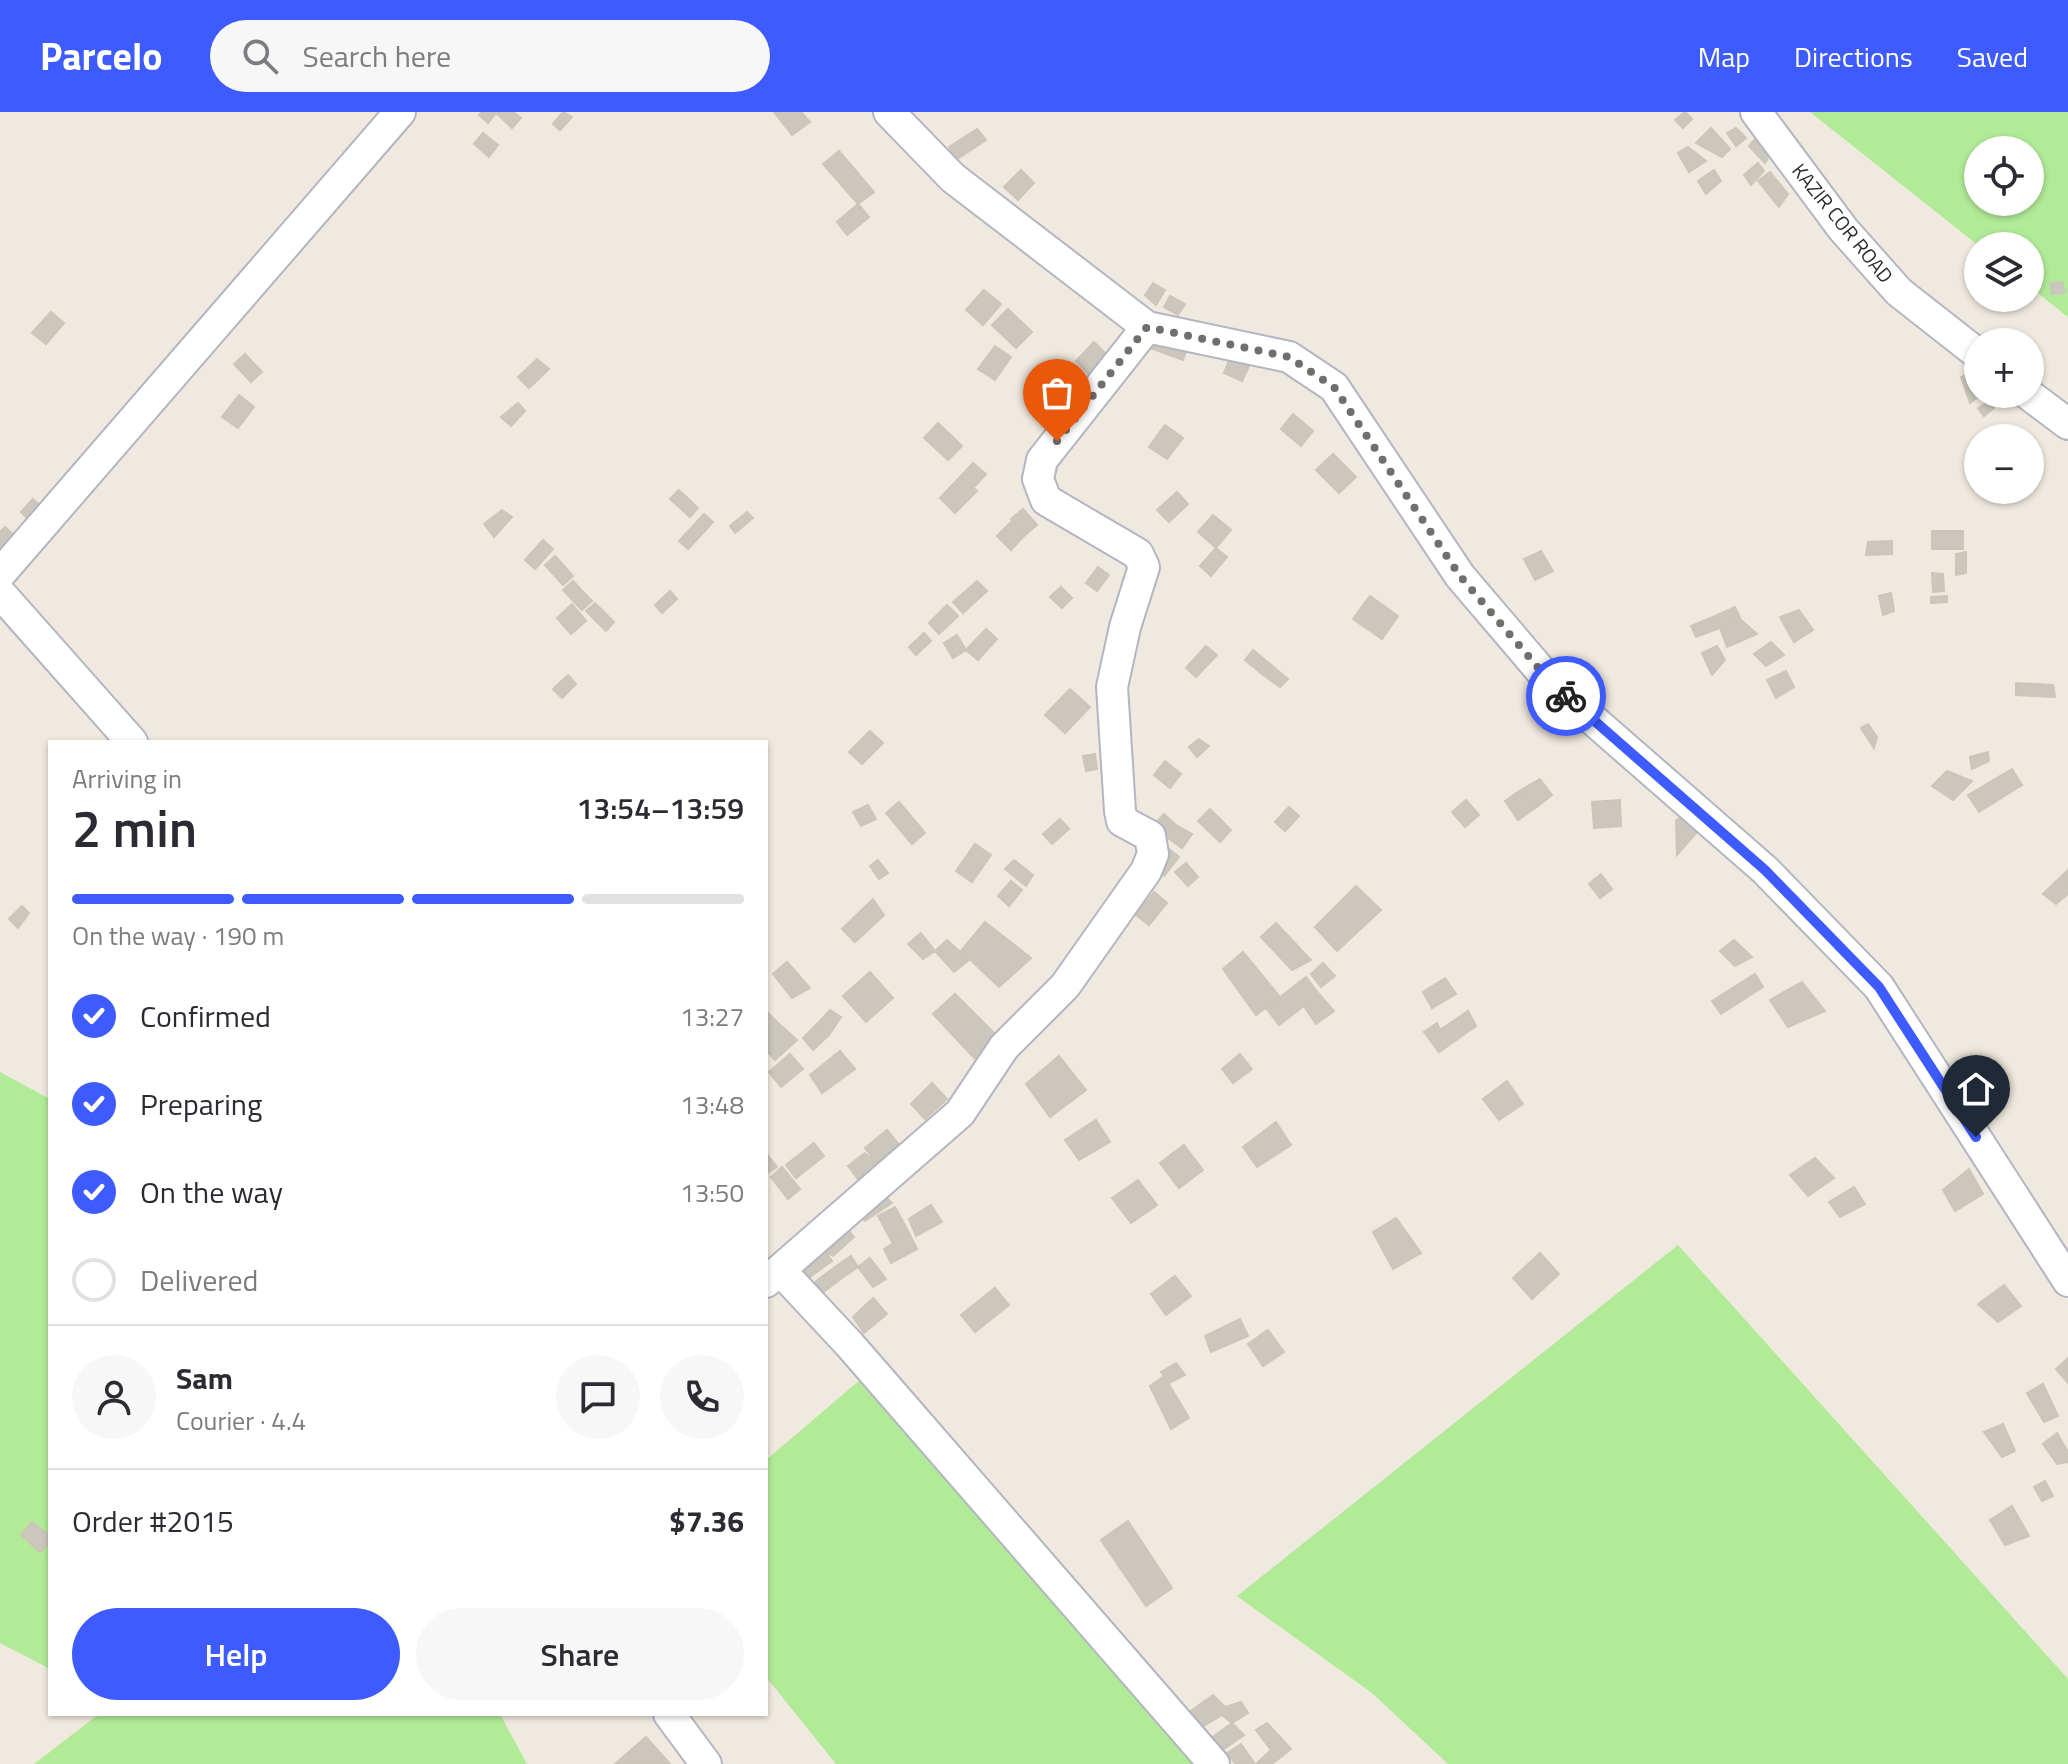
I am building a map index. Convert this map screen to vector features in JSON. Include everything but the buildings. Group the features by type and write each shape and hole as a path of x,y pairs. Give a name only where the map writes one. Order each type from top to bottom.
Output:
{"street":[{"path":"0,574 400,112"},
{"path":"889,112 953,178 1147,327 1289,357 1334,387 1460,576 1552,684 1765,870 1879,987 2068,1281"},
{"name":"KAZIR COR ROAD","path":"1756,112 1843,229 1899,292 1964,343"},
{"path":"1147,327 1042,460 1038,479 1046,500 1138,554 1144,567 1125,627 1112,687 1122,821 1150,836 1153,854 1146,871 1065,986 1004,1047 960,1113 773,1276 860,1357 1214,1764"},
{"path":"2044,406 2068,424"},
{"path":"0,593 130,740"},
{"path":"670,1716 706,1764"}],"green space":[{"path":"1810,112 2068,112 2068,317 2044,298 2044,232 1964,234"},
{"path":"0,1072 48,1098 48,1668 0,1643"},
{"path":"1678,1245 2068,1679 2068,1764 1448,1764 1372,1693 1237,1596"},
{"path":"867,1374 1206,1764 836,1764 768,1679 768,1458"},
{"path":"96,1716 501,1716 527,1764 34,1764"}],"way so far":[{"path":"1057,441 1147,327 1289,357 1334,387 1460,576 1552,684 1566,696"}],"route":[{"path":"1566,696 1765,870 1879,987 1976,1137"}]}
